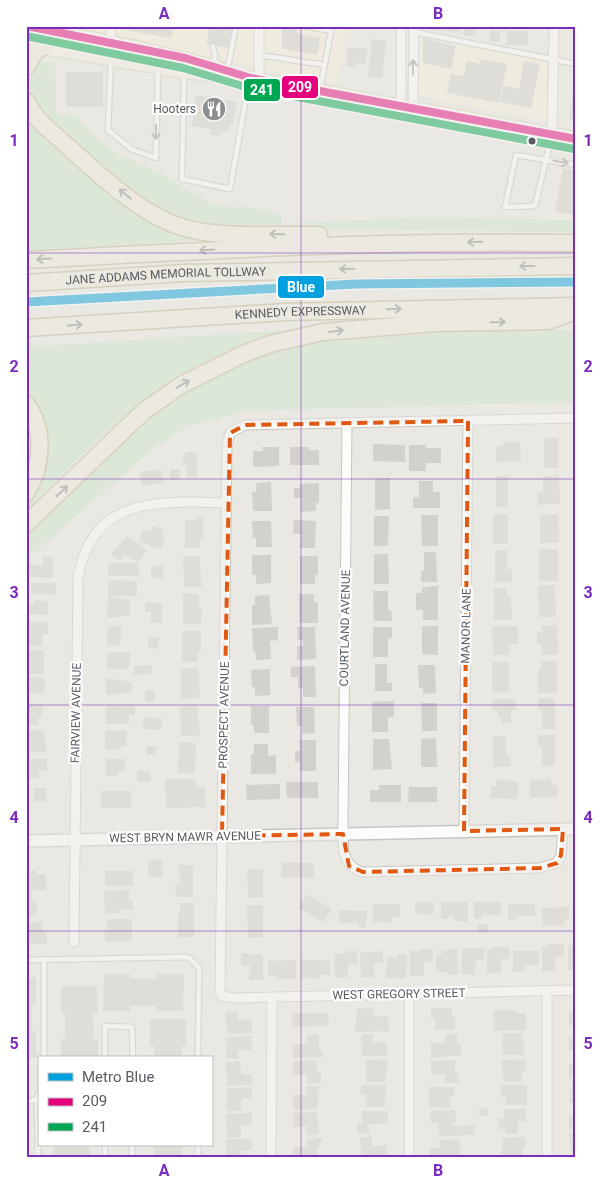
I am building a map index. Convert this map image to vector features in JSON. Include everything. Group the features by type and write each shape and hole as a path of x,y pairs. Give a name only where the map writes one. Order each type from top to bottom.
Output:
{"highway":[{"path":"26,67 37,49 44,47"},
{"path":"26,102 36,117 48,129 134,202 161,219 183,228 210,233 326,236 378,244"},
{"path":"26,260 246,248 378,244 576,242"},
{"name":"JANE ADDAMS MEMORIAL TOLLWAY","path":"26,283 183,273 576,266"},
{"name":"KENNEDY EXPRESSWAY","path":"26,328 285,312 576,306"},
{"path":"26,524 153,404 202,373 262,347 297,337 358,328 548,321 576,311"},
{"path":"26,404 37,426 40,443 35,477 26,493"}],"main road":[{"path":"26,26 185,58 255,79"},
{"path":"26,44 184,71 255,79 576,139"}],"street":[{"path":"111,26 111,59"},
{"path":"255,79 259,55 259,26"},
{"path":"400,26 407,106"},
{"path":"552,134 554,26"},
{"path":"407,106 414,29"},
{"path":"347,423 576,418"},
{"name":"MANOR LANE","path":"464,831 468,421"},
{"name":"PROSPECT AVENUE","path":"222,996 220,992 227,446 230,433 245,426 347,423"},
{"name":"COURTLAND AVENUE","path":"344,834 347,423"},
{"name":"FAIRVIEW AVENUE","path":"74,942 78,577 80,563 95,535 117,515 134,508 164,501 226,503"},
{"path":"344,834 344,854 349,866 363,872 382,872 550,866 557,863 561,855 563,829"},
{"name":"WEST BRYN MAWR AVENUE","path":"26,841 576,829"},
{"name":"WEST GREGORY STREET","path":"222,996 272,997 576,990"},
{"path":"547,991 547,1158"},
{"path":"409,994 409,1158"},
{"path":"271,1158 272,997"}],"lane":[{"path":"220,69 236,26"},
{"path":"305,26 330,31 320,91"},
{"path":"414,29 576,64"},
{"path":"213,46 220,69"},
{"path":"259,55 325,65"},
{"path":"111,59 108,130 131,149 156,158 158,66"},
{"path":"184,71 182,179 230,189 246,104"},
{"path":"552,134 545,159 536,206 505,207 516,155 545,159 576,165"},
{"path":"26,960 188,957 199,968 198,1056"},
{"path":"44,959 44,1056"},
{"path":"105,1056 105,1026 132,1027 132,1056"},
{"path":"26,1102 38,1099 38,1158"}],"highlighted area":[{"path":"468,421 464,831 563,829 561,855 557,863 540,868 363,872 349,866 343,834 222,836 230,433 245,425"}],"shaded area":[{"path":"55,26 348,26 337,84"},
{"path":"415,31 554,58 555,122 415,95"}],"green space":[{"path":"38,62 55,63 56,114 79,115 79,121 111,150 168,177 211,204 238,208 239,205 282,214 281,224 422,217 576,220 576,232 245,228 209,225 191,221 160,209 132,192 47,119 35,102 29,86 28,74"},
{"path":"26,116 112,193 209,240 26,251"},
{"path":"304,329 230,351 181,375 156,391 110,429 26,511 26,504 30,499 34,402 26,393 26,347"},
{"path":"576,330 576,402 245,411 188,426 154,448 26,560 26,532 95,463 160,408 181,394 227,370 276,351 327,339 483,331"},
{"path":"26,422 31,446 26,471"}],"building":[{"path":"125,26 174,26 171,38 125,30"},
{"path":"210,26 232,27 228,48 206,44"},
{"path":"282,26 297,26 297,33 320,38 317,55 282,48"},
{"path":"431,26 458,26 458,32 431,30"},
{"path":"464,26 476,26 476,36 464,36"},
{"path":"490,31 500,31 500,42 490,42"},
{"path":"507,31 528,31 528,45 507,45"},
{"path":"423,38 456,46 451,69 423,63"},
{"path":"372,39 386,40 382,78 368,77"},
{"path":"348,47 367,49 366,64 355,63 354,67 346,66"},
{"path":"481,59 507,64 499,103 447,93 451,74 464,76 467,61 480,64"},
{"path":"524,61 540,64 531,108 500,102 504,86 519,89"},
{"path":"66,72 103,72 103,107 66,107"},
{"path":"573,93 576,93 576,120 569,119"},
{"name":"Hooters","path":"196,95 237,102 233,124 230,124 228,132 221,131 220,136 210,134 211,129 192,126"},
{"path":"563,168 576,171 576,215 555,212"},
{"path":"544,438 558,438 558,468 544,468"},
{"path":"503,442 520,442 521,461 496,462 496,446 503,446"},
{"path":"373,444 405,445 405,462 373,461"},
{"path":"409,445 426,445 426,448 441,448 441,463 426,463 426,471 409,471"},
{"path":"262,447 279,447 279,466 253,467 253,451 263,451"},
{"path":"290,447 309,447 309,450 319,450 319,465 290,465"},
{"path":"185,452 197,452 197,477 187,477 187,465 182,465"},
{"path":"161,469 163,483 141,486 140,472"},
{"path":"170,469 180,469 180,479 170,480"},
{"path":"559,475 560,504 538,505 538,493 543,493 543,476"},
{"path":"496,476 508,476 508,507 496,507"},
{"path":"390,478 390,509 375,510 375,479"},
{"path":"419,481 433,481 433,492 440,492 440,508 413,508 413,497 419,497"},
{"path":"271,482 272,511 253,511 252,492 256,492 256,483"},
{"path":"319,483 319,503 316,503 316,511 301,512 301,498 294,498 294,488 300,488 300,484"},
{"path":"493,514 508,514 508,544 493,544"},
{"path":"558,514 559,543 540,543 540,515"},
{"path":"421,515 438,515 438,546 422,546"},
{"path":"197,516 203,516 203,538 200,538 200,548 185,548 185,520 197,520"},
{"path":"374,516 389,516 388,546 374,546"},
{"path":"294,520 316,521 315,548 300,548 301,534 293,534"},
{"path":"252,521 271,521 272,547 256,547 256,538 253,538"},
{"path":"152,526 163,529 162,534 165,535 162,549 139,542 142,529 151,531"},
{"path":"127,536 147,550 139,561 125,554 120,561 111,554"},
{"path":"539,549 558,549 558,581 539,581"},
{"path":"507,550 508,570 512,569 512,582 495,582 495,551"},
{"path":"424,552 436,552 437,582 421,582 421,571 424,571"},
{"path":"374,554 388,554 389,584 374,584"},
{"path":"252,555 271,555 271,583 256,584 256,575 252,575"},
{"path":"43,556 54,557 52,578 26,577 27,565 43,565"},
{"path":"183,556 199,556 202,587 184,587"},
{"path":"300,556 318,556 318,575 315,575 315,584 300,584"},
{"path":"108,563 139,563 139,576 108,576"},
{"path":"151,566 163,566 163,578 151,578"},
{"path":"108,580 137,581 137,596 108,596"},
{"path":"31,583 56,583 56,595 31,594"},
{"path":"538,585 555,585 556,617 539,617"},
{"path":"438,586 438,620 423,620 423,610 416,610 416,593 422,593 422,587"},
{"path":"494,588 506,588 507,595 511,595 512,620 494,620"},
{"path":"373,591 388,591 388,610 391,610 392,621 374,621"},
{"path":"183,593 199,594 199,607 202,607 201,624 183,624"},
{"path":"299,594 314,594 314,602 318,602 318,623 299,623"},
{"path":"269,595 272,624 252,625 252,605 255,605 255,596"},
{"path":"108,597 130,600 130,616 107,618"},
{"path":"34,600 46,601 48,604 48,615 30,614 30,605 34,605"},
{"path":"145,603 162,603 162,623 151,623 151,612 145,612"},
{"path":"26,622 48,622 48,634 42,634 42,646 26,646"},
{"path":"557,625 558,654 542,655 541,644 537,644 537,632 542,632 542,626"},
{"path":"108,626 121,626 120,646 107,645"},
{"path":"422,626 438,626 438,655 422,654"},
{"path":"492,626 518,626 518,644 509,644 509,655 493,655"},
{"path":"278,627 278,640 270,641 271,659 256,660 255,651 253,651 252,628"},
{"path":"297,627 315,627 316,659 297,660 297,646 303,646 303,640 298,640"},
{"path":"373,627 392,627 392,638 388,638 388,657 373,657"},
{"path":"182,631 201,631 201,651 198,651 198,662 182,662"},
{"path":"148,637 159,637 158,649 148,648"},
{"path":"28,650 44,650 44,674 28,674"},
{"path":"107,652 131,652 129,667 127,669 107,669"},
{"path":"541,661 557,661 557,693 538,693 538,670 541,670"},
{"path":"492,662 509,662 509,692 492,693"},
{"path":"375,664 387,664 387,683 392,683 392,691 375,691"},
{"path":"152,665 152,674 134,675 133,666"},
{"path":"418,665 435,665 436,693 423,694 423,688 419,688"},
{"path":"315,666 316,697 303,697 303,688 298,688 298,677 291,677 291,667"},
{"path":"181,668 198,668 200,698 181,699"},
{"path":"270,669 270,695 255,696 255,687 252,687 251,670"},
{"path":"29,677 44,677 44,682 46,682 44,694 28,693"},
{"path":"106,678 132,682 132,692 106,695"},
{"path":"145,691 155,691 155,701 145,701"},
{"path":"538,698 555,698 555,729 542,729 542,710 538,710"},
{"path":"492,699 516,699 516,710 511,710 511,723 502,723 502,718 498,718 497,711 492,711"},
{"path":"394,701 394,717 388,717 388,732 372,732 372,702"},
{"path":"421,703 437,703 437,731 422,731"},
{"path":"26,705 42,705 42,717 38,718 38,725 26,725"},
{"path":"135,705 135,715 129,715 129,724 106,724 106,706"},
{"path":"197,705 200,736 181,736 180,706"},
{"path":"251,706 269,706 269,733 254,733 254,725 251,725"},
{"path":"296,707 314,707 315,733 302,734 302,726 297,726"},
{"path":"144,717 162,718 161,730 143,729"},
{"path":"26,730 44,730 47,752 26,752"},
{"path":"105,731 127,731 126,746 121,746 121,750 105,749"},
{"path":"538,735 555,735 555,766 542,766 542,746 538,747"},
{"path":"493,736 506,736 506,755 510,755 511,767 493,767"},
{"path":"436,738 437,767 421,767 421,739"},
{"path":"373,739 389,739 392,769 373,770"},
{"path":"299,740 316,740 316,771 300,771 300,762 295,762 295,751 300,751"},
{"path":"179,742 196,743 195,774 178,773"},
{"path":"254,744 268,744 268,756 276,755 276,774 251,774 251,754 254,754"},
{"path":"146,746 156,746 155,755 146,755"},
{"path":"26,759 47,759 47,771 39,771 39,778 26,778"},
{"path":"106,759 125,759 125,772 118,772 117,776 106,776"},
{"path":"137,771 150,771 151,781 137,782"},
{"path":"165,779 195,779 196,787 205,787 205,807 166,808"},
{"path":"497,779 518,782 517,799 490,798 491,786 496,786"},
{"path":"551,779 551,785 557,785 557,797 530,798 530,780"},
{"path":"286,782 318,782 318,798 287,798"},
{"path":"280,784 280,799 247,800 246,785"},
{"path":"379,785 401,785 401,802 370,802 370,790 379,790"},
{"path":"409,787 437,787 437,802 408,802"},
{"path":"34,788 46,788 46,801 34,801"},
{"path":"101,791 131,791 131,808 101,808"},
{"path":"162,859 163,877 148,877 148,860"},
{"path":"282,862 314,863 314,878 281,877"},
{"path":"179,865 193,865 193,897 176,897 175,884 180,884"},
{"path":"247,869 263,869 263,897 248,898"},
{"path":"36,870 36,874 46,874 46,890 26,890 26,871"},
{"path":"105,871 133,871 133,886 105,886"},
{"path":"129,890 129,901 133,901 133,910 119,909 119,913 105,914 104,891"},
{"path":"26,892 32,892 32,901 36,901 36,905 38,905 36,915 26,916"},
{"path":"307,894 332,909 324,922 299,908"},
{"path":"415,902 434,902 433,915 415,914"},
{"path":"441,902 468,902 468,922 454,921 454,915 449,915 448,919 441,919"},
{"path":"474,902 501,902 501,915 482,915 482,919 474,919"},
{"path":"180,903 194,903 194,937 178,937 178,913 191,912 180,911"},
{"path":"373,904 400,904 400,917 392,917 392,923 373,922"},
{"path":"508,904 535,904 535,916 516,916 516,920 508,920"},
{"path":"247,905 263,905 263,937 248,938"},
{"path":"569,907 569,919 564,919 564,925 543,926 542,908"},
{"path":"339,910 367,911 366,928 358,927 359,923 339,923"},
{"path":"108,919 132,919 132,941 106,942 104,930 109,930 106,925"},
{"path":"42,921 42,932 46,932 47,944 26,944 26,924"},
{"path":"478,924 488,924 488,933 478,933"},
{"path":"547,944 564,944 564,957 555,957 555,971 542,971 542,946 548,946"},
{"path":"568,945 576,945 576,970 568,970"},
{"path":"493,947 509,947 509,959 501,959 501,973 487,973 487,949 493,949"},
{"path":"462,948 485,948 484,961 476,960 475,975 461,974"},
{"path":"421,949 433,949 433,962 424,962 424,976 410,976 410,951 421,951"},
{"path":"448,949 457,949 458,975 436,972 436,954 442,954 442,951 449,951"},
{"path":"346,951 357,951 358,964 348,963 348,977 335,978 334,954 347,953"},
{"path":"383,951 383,963 374,963 374,977 361,977 360,953"},
{"path":"513,951 539,951 539,965 525,965 525,972 513,972"},
{"path":"241,953 263,955 263,980 249,980 250,965 241,965"},
{"path":"398,954 407,955 406,979 386,978 387,957 398,958"},
{"path":"301,959 330,961 330,975 321,975 321,979 301,978"},
{"path":"296,960 296,979 277,979 277,976 268,976 268,961"},
{"path":"104,974 130,974 130,978 157,979 157,974 184,974 183,1011 156,1011 156,1006 130,1006 130,1011 103,1011"},
{"path":"36,977 36,1005 32,1005 32,1031 36,1031 36,1058 26,1058 26,978"},
{"path":"61,986 97,986 98,1013 93,1013 94,1039 98,1039 98,1056 61,1056 61,1039 65,1039 65,1013 61,1013"},
{"path":"373,1008 374,1017 388,1016 389,1031 355,1032 357,1009"},
{"path":"431,1008 452,1008 452,1016 456,1019 454,1029 435,1030 435,1019 431,1019"},
{"path":"493,1010 515,1010 516,1013 526,1013 526,1030 494,1031"},
{"path":"238,1011 238,1020 252,1019 252,1033 228,1034 225,1012"},
{"path":"569,1012 576,1012 576,1025 569,1025"},
{"path":"292,1013 328,1013 329,1026 293,1027"},
{"path":"150,1019 186,1019 186,1046 182,1046 182,1056 154,1056 154,1046 150,1046"},
{"path":"503,1033 522,1033 525,1055 503,1055 501,1039 503,1039"},
{"path":"361,1034 373,1034 373,1042 387,1042 387,1056 362,1056"},
{"path":"445,1034 457,1034 457,1043 461,1043 461,1055 431,1058 431,1043 445,1043"},
{"path":"307,1035 319,1035 319,1050 322,1050 323,1057 293,1058 293,1044 307,1044"},
{"path":"251,1036 252,1050 238,1050 238,1059 226,1059 227,1043 225,1043 225,1039 228,1037"},
{"path":"569,1038 576,1038 576,1051 569,1051"},
{"path":"388,1059 385,1082 366,1082 366,1060"},
{"path":"525,1059 526,1071 522,1071 522,1081 504,1082 501,1060"},
{"path":"317,1060 317,1072 321,1072 321,1083 307,1084 307,1075 293,1075 293,1061"},
{"path":"455,1060 455,1072 457,1072 460,1083 445,1083 445,1074 431,1075 431,1061"},
{"path":"240,1061 241,1074 252,1074 252,1085 227,1086 226,1062"},
{"path":"569,1064 576,1064 576,1078 569,1078"},
{"path":"572,1081 576,1081 576,1103 569,1103"},
{"path":"361,1085 387,1085 384,1107 366,1107 365,1094 361,1094"},
{"path":"501,1085 527,1085 527,1105 506,1105 506,1097 501,1097"},
{"path":"306,1086 319,1086 317,1109 293,1110 293,1095 307,1095"},
{"path":"252,1087 252,1098 241,1099 241,1111 227,1111 227,1088"},
{"path":"429,1087 454,1087 454,1097 450,1097 450,1108 429,1107"},
{"path":"487,1108 487,1116 479,1116 479,1109"},
{"path":"504,1109 525,1109 526,1121 518,1121 518,1134 505,1134 505,1129 499,1129 498,1119 504,1119"},
{"path":"455,1110 456,1122 452,1123 452,1126 474,1125 475,1135 439,1136 438,1123 431,1123 430,1111"},
{"path":"362,1111 388,1111 388,1124 369,1124 369,1133 358,1134 357,1123 362,1123"},
{"path":"316,1112 319,1134 307,1135 307,1126 293,1127 293,1113"},
{"path":"252,1113 252,1125 241,1125 241,1137 227,1138 226,1114"},
{"path":"576,1115 576,1129 569,1129 569,1116"},
{"path":"569,1133 576,1133 576,1155 572,1155"},
{"path":"360,1137 372,1137 372,1146 387,1145 388,1158 361,1158"},
{"path":"525,1137 525,1149 522,1149 522,1158 504,1158 504,1154 501,1154 503,1138"},
{"path":"322,1138 322,1143 319,1143 319,1149 317,1149 317,1158 293,1158 293,1147 307,1147 307,1139"},
{"path":"226,1139 252,1139 252,1150 241,1151 241,1158 227,1158"},
{"path":"460,1139 461,1158 430,1158 430,1148 439,1148 439,1140"},
{"path":"154,1146 182,1146 182,1158 154,1158"},
{"path":"53,1147 90,1147 90,1158 53,1158"}],"metro line":[{"name":"Blue","path":"26,302 356,284 576,282"}],"transit line":[{"name":"209","path":"27,26 185,58 251,78 576,139"},
{"name":"241","path":"26,36 183,68 249,88 574,149"}],"place":[{"name":"Hooters","path":"214,109"}]}
